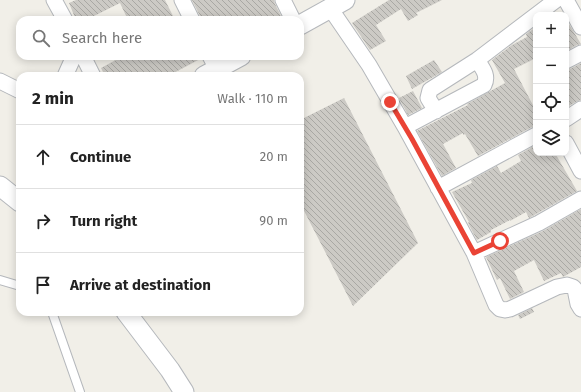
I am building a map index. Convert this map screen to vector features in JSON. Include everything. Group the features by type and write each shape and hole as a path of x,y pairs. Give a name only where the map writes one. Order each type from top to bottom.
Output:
{"street":[{"path":"182,0 190,16"},
{"path":"283,0 291,16"},
{"path":"436,111 428,98 430,90 477,60 556,0"},
{"path":"566,0 581,27"},
{"path":"57,1 63,16"},
{"path":"304,23 338,4 368,65 405,127 474,253 496,305 500,310 510,309 557,287 567,285 575,289 578,304 581,309"},
{"path":"569,59 581,53"},
{"path":"67,72 72,60"},
{"path":"85,60 91,72"},
{"path":"210,67 230,60"},
{"path":"405,127 484,84 486,81 486,76 477,60"},
{"path":"0,81 16,89"},
{"path":"569,117 581,109"},
{"path":"438,188 533,137"},
{"path":"569,149 581,171"},
{"path":"474,253 539,222 581,199"},
{"path":"129,316 170,370 184,392"}],"lane":[{"path":"0,280 16,285"},
{"path":"53,316 80,392"}],"building":[{"path":"76,0 165,0 173,16 126,16 120,3 94,16 74,16 69,3"},
{"path":"192,0 274,0 281,16 200,16"},
{"path":"389,0 442,0 416,13 418,15 408,21 401,9 376,25 386,41 370,50 352,23"},
{"path":"569,24 581,44 569,49"},
{"path":"533,29 533,60 514,69 533,105 533,127 478,156 463,133 443,144 456,168 442,176 417,131 468,105 467,104 505,83 492,60 512,45 527,37 526,34"},
{"path":"116,60 198,60 176,72 103,72 101,68"},
{"path":"434,60 442,72 412,89 406,76"},
{"path":"581,63 581,100 569,106 569,69"},
{"path":"413,91 422,108 408,115 399,98"},
{"path":"344,98 418,243 353,306 304,211 304,118"},
{"path":"533,147 533,156 557,156 577,191 529,218 526,212 491,230 491,232 477,240 468,223 469,222 452,192 472,183 471,180 497,166 501,173 521,161 518,155"},
{"path":"581,209 581,267 563,277 561,273 544,281 534,260 514,271 524,292 510,299 500,278 497,280 486,257 543,231"},
{"path":"532,308 534,312 520,319 518,315"}],"route":[{"path":"390,102 412,139 474,253 500,241"}]}
